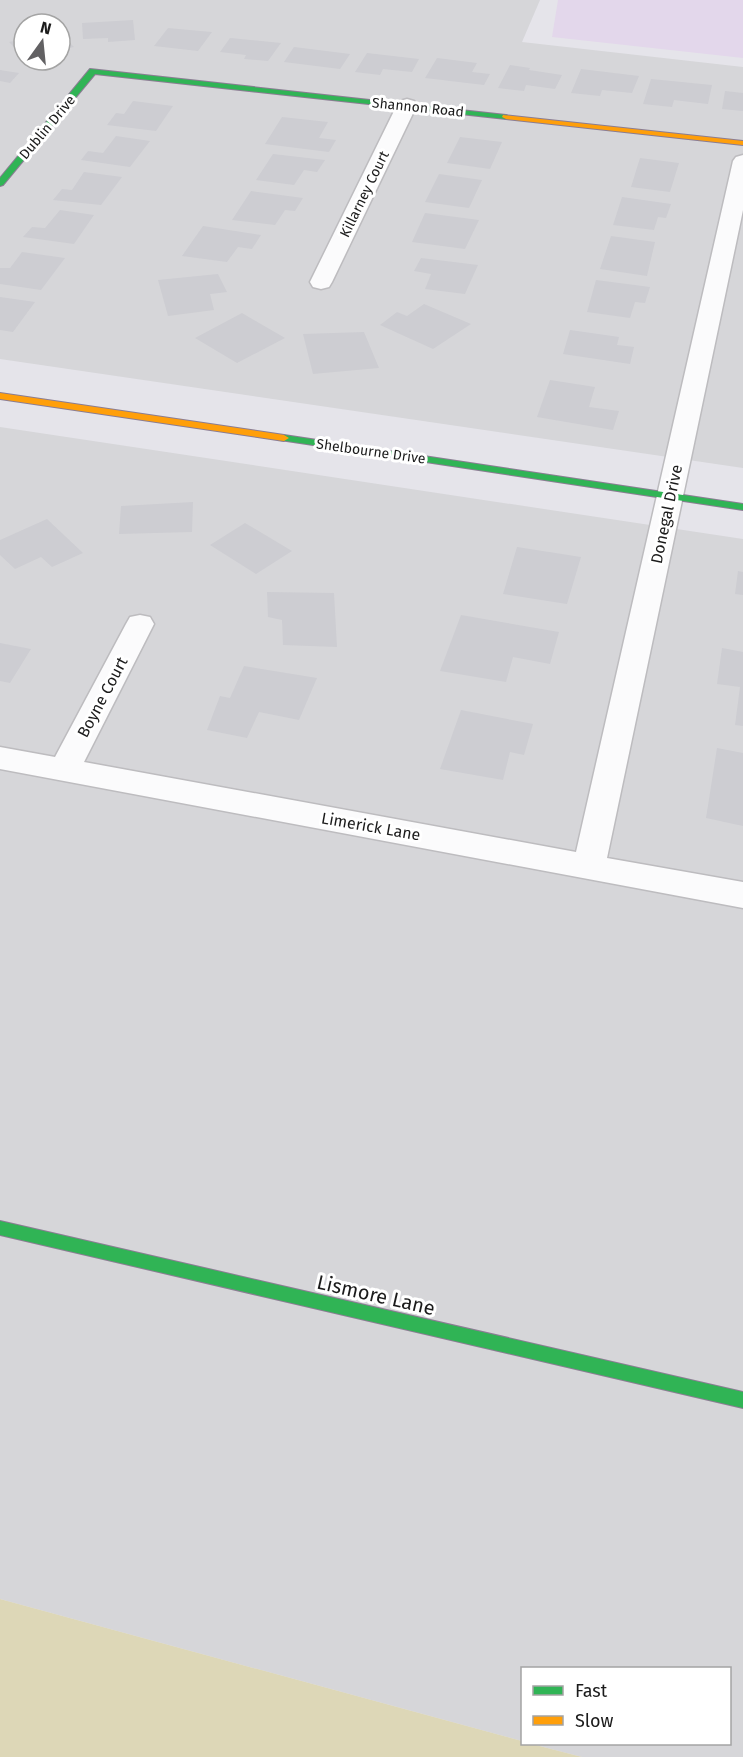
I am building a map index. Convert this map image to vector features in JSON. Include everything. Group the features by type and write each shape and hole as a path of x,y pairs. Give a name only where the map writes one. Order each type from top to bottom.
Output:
{"street":[{"name":"Shannon Road","path":"93,71 743,143"},
{"name":"Dublin Drive","path":"0,183 93,71"},
{"name":"Killarney Court","path":"321,282 406,105"},
{"name":"Donegal Drive","path":"589,867 743,161"},
{"name":"Shelbourne Drive","path":"0,396 743,507"},
{"name":"Boyne Court","path":"64,770 140,624"},
{"name":"Limerick Lane","path":"0,758 743,895"},
{"name":"Lismore Lane","path":"0,1228 743,1400"}],"shaded area":[{"path":"0,0 540,0 522,42 743,67 743,468 0,359"},
{"path":"558,0 743,0 743,58 552,37"},
{"path":"0,427 743,539 743,1757 582,1757 536,1745 731,1745 731,1667 521,1667 521,1741 0,1599"},
{"path":"0,1599 521,1741 521,1745 536,1745 582,1757 0,1757"}],"building":[{"path":"133,20 135,40 108,42 108,38 83,39 82,23"},
{"path":"168,28 212,32 198,51 154,46"},
{"path":"230,38 281,43 268,61 244,59 246,55 220,52"},
{"path":"294,47 350,54 340,69 284,62"},
{"path":"367,53 419,59 412,72 383,69 380,75 355,72"},
{"path":"437,58 477,63 472,72 490,74 484,85 425,78"},
{"path":"510,65 562,75 555,89 526,85 524,91 498,88"},
{"path":"581,69 639,76 632,93 602,90 600,96 571,93"},
{"path":"0,70 19,73 10,83 0,81"},
{"path":"651,79 712,85 708,104 674,100 672,107 643,104"},
{"path":"725,91 743,93 743,111 722,109"},
{"path":"133,101 173,106 156,131 107,125 116,113 124,114"},
{"path":"282,117 328,122 319,138 336,140 329,152 265,144"},
{"path":"116,136 150,141 130,167 81,160 88,151 103,153"},
{"path":"460,137 502,142 490,169 447,163"},
{"path":"273,154 325,160 317,172 304,170 294,185 256,180"},
{"path":"640,158 679,163 670,192 631,187"},
{"path":"84,172 122,177 101,205 53,200 62,189 72,190"},
{"path":"439,174 482,180 469,208 425,202"},
{"path":"251,191 303,198 295,211 285,210 275,225 232,220"},
{"path":"622,197 671,204 666,218 658,217 654,230 613,225"},
{"path":"60,210 94,215 74,244 23,237 32,227 45,228"},
{"path":"425,213 479,220 465,249 412,242"},
{"path":"203,226 261,235 252,249 238,247 227,262 182,256"},
{"path":"611,236 655,242 647,276 600,269"},
{"path":"22,252 65,258 41,290 0,284 0,268 10,268"},
{"path":"421,258 478,265 465,294 425,289 431,274 414,271"},
{"path":"218,274 227,292 210,294 214,310 168,316 158,280"},
{"path":"596,280 650,287 645,303 635,302 630,318 587,312"},
{"path":"0,297 35,302 13,332 0,330"},
{"path":"424,304 471,324 433,349 380,325 397,312 407,316"},
{"path":"242,313 285,338 237,363 195,338"},
{"path":"570,330 619,337 617,345 634,347 630,364 563,354"},
{"path":"364,332 379,368 313,374 303,334"},
{"path":"550,380 595,387 589,407 619,411 613,430 537,417"},
{"path":"193,502 192,532 119,534 121,506"},
{"path":"47,519 83,553 52,567 41,557 15,569 0,555 0,540"},
{"path":"245,523 292,551 256,574 210,545"},
{"path":"517,547 581,557 567,604 503,594"},
{"path":"738,571 743,572 743,595 735,594"},
{"path":"267,592 334,593 337,647 283,645 282,620 268,617"},
{"path":"461,615 559,632 550,664 513,657 506,682 440,671"},
{"path":"0,643 31,649 10,683 0,681"},
{"path":"722,648 743,652 743,726 735,725 740,687 717,684"},
{"path":"244,666 317,678 299,720 259,712 247,738 207,730 220,696 230,698"},
{"path":"461,710 533,724 524,755 510,752 503,780 440,769"},
{"path":"717,748 743,753 743,826 706,818"}],"traffic: fast":[{"path":"0,183 93,71 506,117"},
{"path":"284,438 743,507"},
{"path":"0,1228 743,1400"}],"traffic: slow":[{"path":"506,117 743,143"},
{"path":"0,396 284,438"}]}
